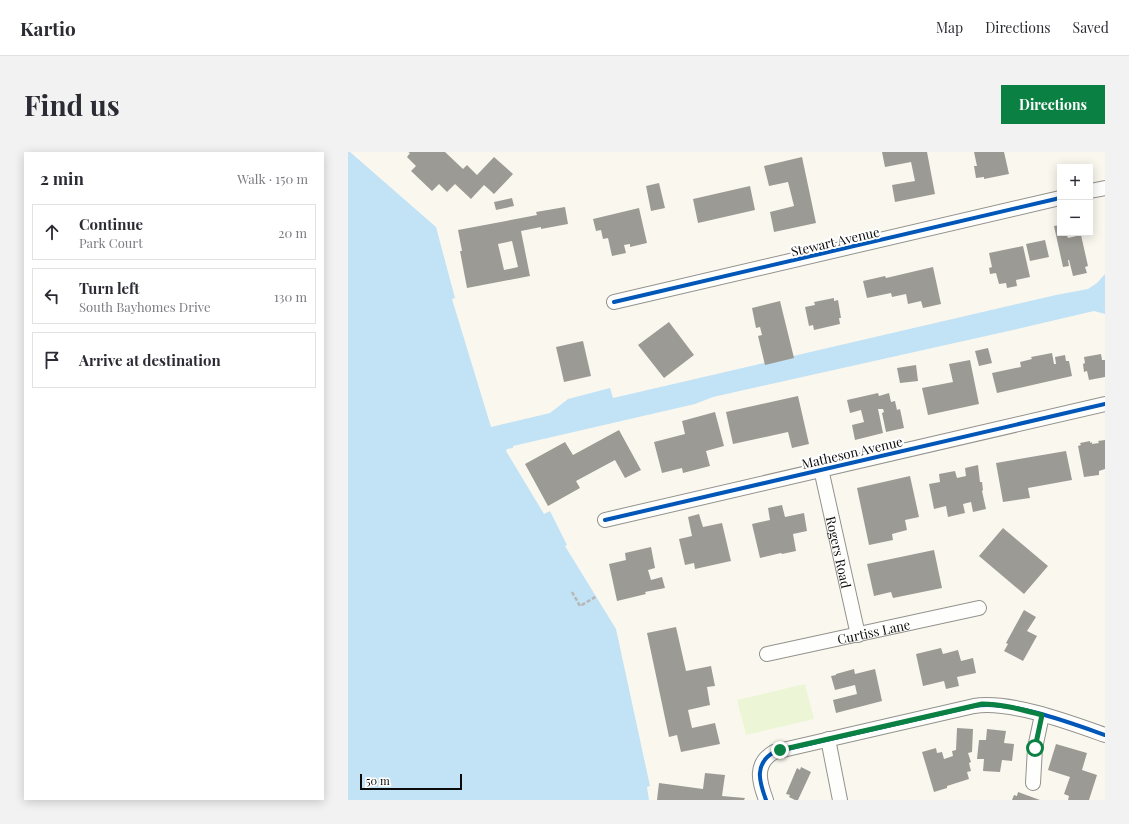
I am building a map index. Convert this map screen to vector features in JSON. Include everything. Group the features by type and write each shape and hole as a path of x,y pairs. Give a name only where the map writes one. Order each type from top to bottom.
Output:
{"street":[{"path":"1093,191 1105,188"},
{"name":"Stewart Avenue","path":"614,302 1057,199"},
{"name":"Matheson Avenue","path":"605,520 1105,404"},
{"name":"Rogers Road","path":"821,469 858,635"},
{"name":"Curtiss Lane","path":"767,654 980,608"},
{"path":"766,800 760,776 761,766 764,760 774,752 982,704 991,704 1042,715 1105,735"},
{"path":"1034,783 1035,748 1042,715"},
{"path":"828,739 840,800"}],"path":[{"path":"572,592 580,606 597,596"}],"green space":[{"path":"805,684 814,719 746,735 737,700"}],"water":[{"path":"348,152 350,152 436,227 455,298 452,299 491,427 550,413 568,399 610,388 613,398 1056,295 1088,289 1097,283 1105,274 1105,314 1094,311 713,397 695,404 513,446 513,448 507,449 506,451 544,514 550,511 567,545 565,546 616,629 650,786 647,787 649,800 348,800"}],"building":[{"path":"408,152 445,152 463,169 467,165 477,175 494,157 513,174 494,194 484,185 471,199 455,184 447,192 439,184 432,191 411,171 416,166 407,157 410,153"},
{"path":"882,152 927,152 935,194 895,202 892,185 915,181 911,162 885,167"},
{"path":"974,152 1004,152 1009,174 984,179 984,177 976,178 974,166 977,166"},
{"path":"802,157 816,223 774,232 770,212 794,206 788,182 769,186 764,166"},
{"path":"659,183 665,208 651,211 646,186"},
{"path":"750,186 755,210 698,223 693,199"},
{"path":"512,198 514,206 496,210 494,202"},
{"path":"565,207 568,224 521,231 530,276 467,288 460,251 462,251 458,230 537,215 536,212","holes":["512,241 518,267 504,270 498,244"]},
{"path":"639,208 647,243 630,247 630,244 624,245 626,253 612,256 608,238 603,239 601,230 596,231 593,219"},
{"path":"1054,226 1057,226 1057,236 1067,236 1068,238 1081,236 1088,266 1085,267 1087,273 1073,276 1069,260 1069,266 1063,267"},
{"path":"1045,240 1049,257 1030,261 1026,244"},
{"path":"1023,246 1030,277 1016,280 1017,286 1007,288 1006,283 999,284 996,273 990,274 989,268 992,267 989,253"},
{"path":"933,267 941,304 923,308 921,301 908,304 906,294 892,297 891,293 867,298 863,281 885,276 886,278"},
{"path":"834,298 834,301 838,300 841,318 839,318 840,324 814,330 813,325 809,326 805,307 815,305 814,302"},
{"path":"780,301 794,358 765,365 758,336 762,335 760,327 756,328 752,308"},
{"path":"669,322 694,355 664,378 638,345"},
{"path":"583,341 591,376 564,382 556,347"},
{"path":"988,348 992,363 979,366 975,351"},
{"path":"1052,353 1054,364 1056,364 1055,357 1065,355 1066,361 1069,361 1072,376 997,393 992,373 1021,367 1020,362 1032,359 1031,357"},
{"path":"1101,354 1102,360 1105,360 1105,377 1089,380 1087,371 1084,372 1084,357"},
{"path":"970,360 979,404 928,415 922,388 953,382 949,364"},
{"path":"916,365 918,381 900,383 897,368"},
{"path":"878,393 879,396 889,393 891,402 895,401 897,410 900,409 904,428 886,432 882,413 884,412 883,409 878,409 883,433 855,440 852,425 864,422 861,410 850,413 847,400"},
{"path":"798,396 809,444 792,448 788,432 733,444 726,412"},
{"path":"715,412 724,446 706,451 710,466 683,473 682,468 662,473 654,442 685,434 682,421"},
{"path":"619,430 641,470 625,478 615,460 576,481 580,488 548,506 525,464 565,442 573,455"},
{"path":"1105,440 1105,469 1099,471 1099,475 1084,477 1078,446 1081,445 1080,443 1090,441 1092,444"},
{"path":"1066,451 1072,480 1028,488 1030,498 1003,502 996,463"},
{"path":"978,465 986,509 973,512 971,502 963,504 965,513 948,517 946,506 934,509 929,484 940,482 939,474 955,471 957,478 966,476 965,468"},
{"path":"910,476 919,517 905,520 907,530 892,534 893,540 869,545 857,488"},
{"path":"782,505 785,517 804,513 807,531 793,534 796,551 760,558 752,524 770,520 768,508"},
{"path":"699,514 703,527 722,523 731,561 695,569 694,563 685,565 679,539 692,536 688,517"},
{"path":"1003,528 1048,566 1024,594 979,556"},
{"path":"651,547 655,568 648,570 651,580 662,577 665,588 645,592 646,594 617,601 609,564 626,560 625,553"},
{"path":"934,550 942,588 893,598 891,592 874,596 867,564"},
{"path":"1024,610 1036,617 1027,631 1037,636 1023,661 1004,651 1008,644 1006,643"},
{"path":"676,627 686,671 711,666 715,686 707,687 710,705 688,710 692,728 715,723 720,744 681,752 677,735 669,737 647,633"},
{"path":"941,648 943,654 958,650 961,661 973,658 976,673 957,677 959,686 946,689 944,681 923,686 916,654"},
{"path":"854,669 855,674 875,669 882,701 836,713 833,700 857,694 855,685 835,690 831,676"},
{"path":"957,728 973,729 972,752 968,753 971,762 969,763 971,771 967,772 969,779 934,792 922,752 936,748 937,753 942,752 944,759 953,756 952,751 956,750"},
{"path":"987,729 1006,731 1004,743 1014,744 1012,761 1002,760 1000,772 983,771 984,759 977,759 979,740 986,740"},
{"path":"1056,744 1087,753 1082,770 1097,775 1089,800 1068,800 1069,796 1064,794 1070,777 1048,770"},
{"path":"801,767 811,772 798,800 795,800 789,797 790,795 786,794 797,768 800,770"},
{"path":"705,773 725,775 722,796 745,798 744,800 657,800 659,783 703,789"},
{"path":"1018,792 1040,800 1012,800 1014,795 1017,796"}],"cycle path":[{"path":"614,302 1057,199"},
{"path":"605,520 1105,404"},
{"path":"766,800 761,786 760,773 763,762 774,752 974,706 989,705 1022,709 1058,719 1105,735"}],"route":[{"path":"780,750 982,704 991,704 1042,715 1035,748"}]}
